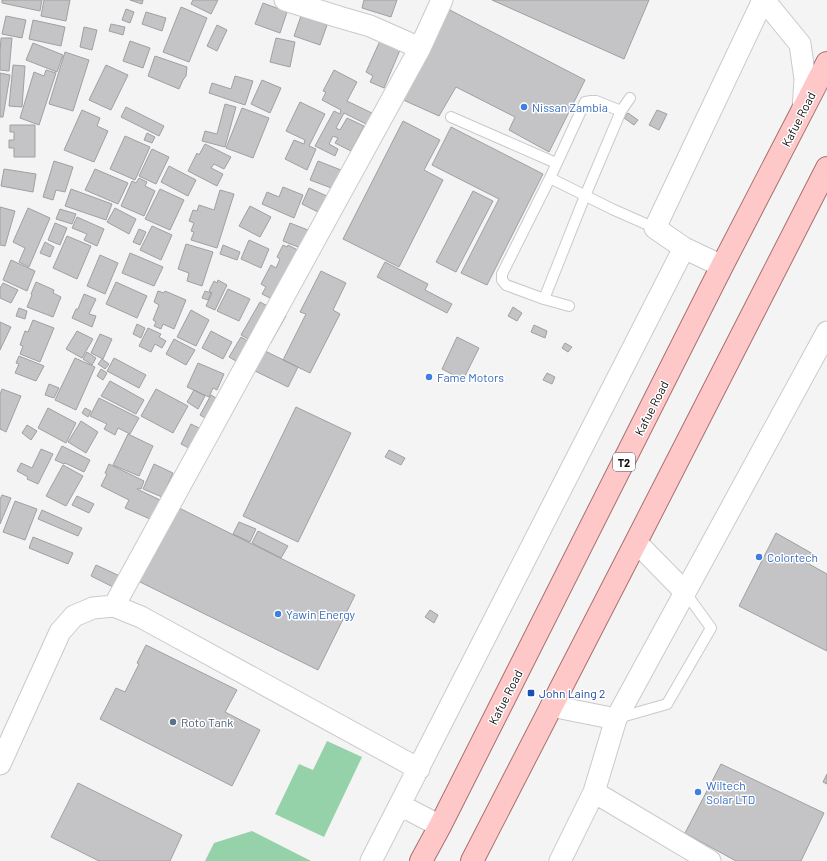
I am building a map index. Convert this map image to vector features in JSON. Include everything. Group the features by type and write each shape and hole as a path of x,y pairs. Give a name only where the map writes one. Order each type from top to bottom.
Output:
{"main road":[{"name":"Kafue Road","path":"421,861 827,62"},
{"path":"472,861 636,542 818,200 827,168"}],"street":[{"path":"285,0 370,26 420,48"},
{"path":"114,606 420,48 442,0"},
{"path":"722,266 684,248 655,228 763,0 800,44 805,79 803,110"},
{"path":"371,861 684,248"},
{"path":"560,861 594,792 616,719 827,332"},
{"path":"636,542 685,592"},
{"path":"0,764 60,632 74,616 93,608 114,606 141,617 419,769"},
{"path":"551,706 616,719"},
{"path":"594,792 710,861"},
{"path":"400,805 440,826"}],"lane":[{"path":"544,299 621,111 630,98"},
{"path":"569,306 544,299 506,285 502,280 502,274 586,102 596,101 621,111"},
{"path":"451,117 556,163"},
{"path":"550,178 612,209 655,228"},
{"path":"616,719 667,704 710,628 685,592"}],"green space":[{"path":"327,741 362,757 324,837 275,814 299,764 313,770"},
{"path":"252,831 311,861 205,861 214,843"}],"building":[{"path":"2,0 42,0 40,11 2,3"},
{"path":"44,0 70,0 66,21 41,16"},
{"path":"130,0 143,0 142,4"},
{"path":"193,0 218,0 211,14 191,4"},
{"path":"364,0 397,0 391,17 362,8"},
{"path":"492,0 649,0 624,59"},
{"path":"263,3 287,12 280,33 255,24"},
{"path":"181,7 207,18 189,62 163,52"},
{"path":"446,8 585,80 549,152 509,130 515,117 456,87 439,116 401,99"},
{"path":"126,9 134,12 130,23 122,20"},
{"path":"146,12 166,18 162,31 142,24"},
{"path":"6,16 26,20 22,38 2,34"},
{"path":"301,16 327,25 320,45 294,36"},
{"path":"33,20 65,27 61,46 29,39"},
{"path":"111,24 125,27 123,35 109,31"},
{"path":"217,25 227,30 217,51 207,46"},
{"path":"84,27 97,30 92,50 80,47"},
{"path":"383,34 403,43 384,88 370,82 373,76 366,72"},
{"path":"1,38 12,38 9,71 0,70"},
{"path":"276,38 295,42 290,67 270,62"},
{"path":"130,41 150,48 143,68 123,61"},
{"path":"33,43 63,55 57,72 26,60"},
{"path":"65,52 89,60 73,111 49,104"},
{"path":"155,56 187,67 186,76 179,89 148,76"},
{"path":"13,65 25,66 22,107 9,106"},
{"path":"106,65 128,75 111,110 89,100"},
{"path":"46,70 56,73 39,125 20,118 34,72 44,76"},
{"path":"334,70 357,82 347,101 376,115 370,126 344,113 336,128 340,130 347,118 364,126 351,151 335,143 338,138 333,136 329,144 338,149 335,156 315,146 334,111 340,114 341,110 322,100 326,92 323,91"},
{"path":"0,73 10,75 3,117 0,117"},
{"path":"235,76 253,81 245,105 209,93 212,83 231,89"},
{"path":"262,80 281,88 270,113 251,104"},
{"path":"300,102 325,114 309,146 316,149 307,170 285,159 294,140 304,144 305,140 286,131"},
{"path":"225,104 236,107 225,147 202,141 205,131 217,134"},
{"path":"126,107 164,126 159,136 121,117"},
{"path":"242,108 269,118 253,158 226,148"},
{"path":"82,110 100,118 97,126 108,131 94,162 64,150"},
{"path":"657,110 667,114 659,130 649,125"},
{"path":"628,113 638,120 634,125 624,118"},
{"path":"403,121 440,140 424,170 443,180 399,267 343,239"},
{"path":"10,125 35,125 35,157 14,157 14,148 9,148 9,140 14,140 14,132 10,132"},
{"path":"451,127 543,174 487,285 461,273 499,199 432,165"},
{"path":"147,133 155,137 152,143 144,140"},
{"path":"125,136 150,147 135,180 110,169"},
{"path":"205,144 231,157 224,169 214,164 211,168 223,174 217,186 188,171 197,153 199,155"},
{"path":"152,149 169,157 156,184 139,176"},
{"path":"54,161 73,167 65,192 56,190 53,200 43,197"},
{"path":"318,161 341,170 334,189 310,180"},
{"path":"169,166 196,180 188,196 161,182"},
{"path":"4,169 36,174 33,192 1,186"},
{"path":"95,169 128,183 118,204 85,190"},
{"path":"139,178 147,182 145,186 155,191 144,216 121,206 132,181 136,183"},
{"path":"283,187 303,195 294,218 262,204 267,192 279,197"},
{"path":"309,188 329,197 322,214 302,204"},
{"path":"71,189 112,204 106,220 65,206"},
{"path":"160,189 184,200 170,230 145,219"},
{"path":"220,190 234,194 217,248 191,240 194,232 191,231 194,223 189,221 193,210 197,211 199,205 214,210"},
{"path":"473,191 493,201 456,272 436,262"},
{"path":"250,206 271,217 260,237 239,226"},
{"path":"0,207 15,211 5,246 0,245"},
{"path":"28,208 50,218 29,267 19,262 25,248 13,242"},
{"path":"115,208 136,219 129,234 107,222"},
{"path":"60,209 76,214 72,224 56,219"},
{"path":"77,217 104,229 97,246 84,240 87,234 72,228"},
{"path":"55,223 67,228 60,245 48,240"},
{"path":"290,223 308,230 305,237 308,251 283,241"},
{"path":"152,226 172,235 161,260 140,250"},
{"path":"139,229 146,232 140,245 133,242"},
{"path":"67,236 91,246 77,279 53,268"},
{"path":"249,240 269,249 261,268 241,259"},
{"path":"45,242 54,247 50,257 40,253"},
{"path":"186,244 213,252 202,286 187,281 189,273 178,269"},
{"path":"223,245 240,252 237,260 220,254"},
{"path":"283,245 287,247 288,245 311,257 286,306 262,294 266,287 261,284 271,265 276,268 280,259 277,257"},
{"path":"130,253 163,267 154,286 122,273"},
{"path":"100,255 118,263 105,294 87,286"},
{"path":"11,260 35,271 27,291 3,280"},
{"path":"385,262 428,284 425,290 452,304 447,313 377,277"},
{"path":"321,271 346,283 333,310 340,314 310,373 283,360 306,314 300,312"},
{"path":"218,280 227,285 215,310 206,306 212,293 209,291 214,281 217,283"},
{"path":"36,282 54,290 53,293 61,297 53,317 27,307"},
{"path":"116,282 147,296 137,318 106,304"},
{"path":"3,283 18,290 11,303 0,298 0,288"},
{"path":"228,289 250,299 239,321 217,311"},
{"path":"158,291 164,293 165,291 186,300 174,329 163,324 161,329 154,326 156,322 153,320 159,305 154,302"},
{"path":"205,291 211,293 208,300 202,298"},
{"path":"84,294 96,299 89,314 96,316 92,327 72,318 76,309 78,309"},
{"path":"260,302 286,316 270,344 266,342 263,347 241,335"},
{"path":"513,307 522,313 517,321 508,316"},
{"path":"19,308 27,311 25,319 16,316"},
{"path":"191,310 209,320 196,346 177,337"},
{"path":"33,320 54,328 40,362 20,354 23,346 20,345 25,331 28,332"},
{"path":"0,322 11,327 0,350"},
{"path":"137,324 145,328 141,338 133,334"},
{"path":"534,325 547,331 545,338 531,332"},
{"path":"148,328 161,334 159,337 166,341 162,348 155,344 151,352 139,346"},
{"path":"77,331 93,339 82,358 66,349"},
{"path":"211,331 232,342 223,359 202,348"},
{"path":"100,334 112,339 103,359 91,353"},
{"path":"241,337 261,349 250,369 229,357"},
{"path":"457,337 479,348 463,380 442,369"},
{"path":"174,339 195,350 186,365 166,354"},
{"path":"565,343 572,347 568,352 562,348"},
{"path":"263,350 298,367 288,387 253,370"},
{"path":"87,352 96,358 92,365 83,359"},
{"path":"19,356 44,366 36,381 15,373 19,364 16,363"},
{"path":"75,358 95,367 76,410 55,400"},
{"path":"114,358 146,375 139,388 107,371"},
{"path":"102,359 109,364 105,369 98,364"},
{"path":"198,363 224,374 217,390 213,388 209,397 187,387"},
{"path":"101,369 107,373 103,380 97,376"},
{"path":"547,373 555,377 552,384 543,380"},
{"path":"110,381 144,400 136,414 101,396"},
{"path":"49,384 59,388 54,398 45,395"},
{"path":"2,389 21,396 6,432 0,429 0,394"},
{"path":"156,389 188,406 173,433 141,416"},
{"path":"194,390 205,396 198,409 187,402"},
{"path":"211,395 223,402 212,422 200,415"},
{"path":"99,398 139,418 130,434 118,428 115,435 104,429 107,424 90,416"},
{"path":"296,407 351,433 298,542 243,516"},
{"path":"48,408 76,423 66,443 38,428"},
{"path":"85,408 91,411 88,417 82,413"},
{"path":"81,421 98,432 86,453 68,442"},
{"path":"191,424 205,431 195,451 181,444"},
{"path":"27,425 37,431 31,440 22,433"},
{"path":"128,434 153,446 139,476 113,465"},
{"path":"62,446 90,460 84,472 55,460"},
{"path":"41,449 53,454 38,484 27,479 28,477 17,471 21,463 32,468"},
{"path":"389,450 405,458 401,465 385,457"},
{"path":"109,464 144,481 141,489 137,489 160,500 150,519 125,508 129,500 101,486 107,474 105,473"},
{"path":"154,464 173,473 162,497 143,489"},
{"path":"63,465 83,476 66,506 46,496"},
{"path":"2,495 11,498 0,524 0,499"},
{"path":"77,496 94,504 89,513 72,505"},
{"path":"15,501 37,509 25,540 3,532"},
{"path":"171,504 355,595 318,670 134,579"},
{"path":"42,510 82,528 78,536 38,519"},
{"path":"239,522 256,529 250,542 233,534"},
{"path":"258,531 288,546 281,558 252,543"},
{"path":"776,533 813,554 809,564 827,574 827,651 739,606"},
{"path":"33,537 73,553 68,564 29,548"},
{"path":"96,565 122,577 117,589 91,576"},
{"path":"430,610 438,615 434,623 425,617"},
{"path":"146,645 237,690 225,712 260,730 232,786 100,719 116,688 125,692 139,664 137,663"},
{"path":"721,764 824,813 801,861 736,861 685,833"},
{"path":"827,774 827,784 823,782"},
{"path":"78,783 182,835 170,861 99,861 51,837"}],"place":[{"name":"Nissan Zambia","path":"524,107"},
{"name":"Fame Motors","path":"429,377"},
{"name":"Colortech","path":"759,557"},
{"name":"Yawin Energy","path":"278,614"},
{"name":"John Laing 2","path":"531,693"},
{"name":"Roto Tank","path":"173,722"},
{"name":"Wiltech Solar LTD","path":"698,792"}]}
